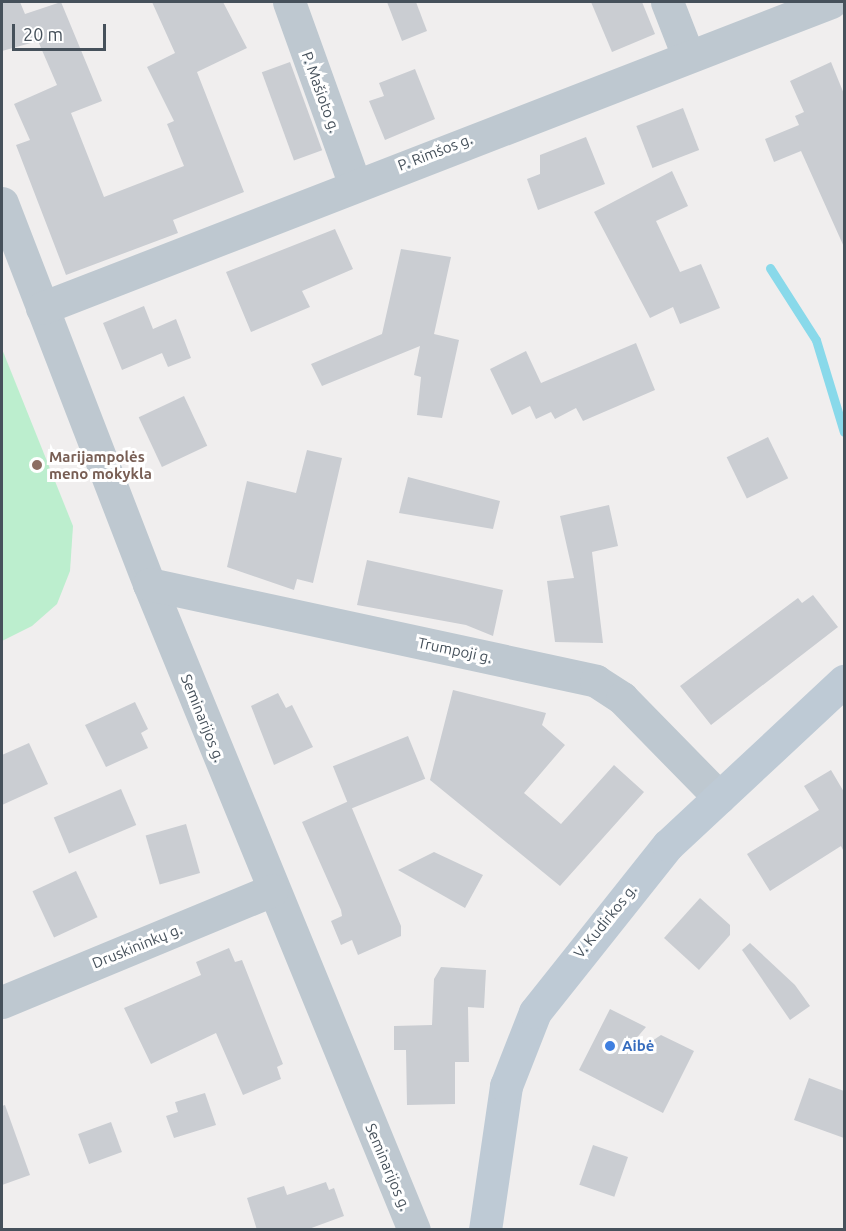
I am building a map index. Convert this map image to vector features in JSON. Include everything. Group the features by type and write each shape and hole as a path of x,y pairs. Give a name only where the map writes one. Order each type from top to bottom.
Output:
{"main road":[{"name":"V. Kudirkos g.","path":"485,1230 506,1086 535,1012 668,845 844,681"}],"street":[{"name":"P. Mašioto g.","path":"288,2 354,183"},
{"path":"667,2 688,56"},
{"name":"P. Rimšos g.","path":"42,308 354,183 831,2"},
{"name":"Seminarijos g.","path":"2,203 148,584 272,890 414,1230"},
{"name":"Trumpoji g.","path":"148,584 596,681 622,698 719,797"},
{"name":"Druskininkų g.","path":"2,1002 272,890"}],"green space":[{"path":"2,349 73,526 70,571 57,604 32,626 2,641"}],"building":[{"path":"2,2 20,2 25,14 61,2 102,101 71,113 104,197 184,166 167,124 174,121 147,67 175,53 152,2 223,2 247,48 197,72 244,192 173,220 178,233 66,275 16,145 30,140 14,104 57,85 38,41 2,51"},
{"path":"387,2 416,2 427,31 402,41"},
{"path":"591,2 642,2 655,34 612,52"},
{"path":"290,62 322,150 294,161 262,72"},
{"path":"831,62 844,94 844,247 801,151 774,162 765,139 799,125 795,116 804,112 790,81"},
{"path":"415,69 435,119 385,140 369,101 384,96 379,83"},
{"path":"683,108 699,150 652,168 636,126"},
{"path":"586,137 605,184 538,210 527,179 540,174 540,155"},
{"path":"672,171 688,206 656,221 680,272 701,264 720,308 680,324 673,307 650,318 594,212"},
{"path":"335,229 353,269 302,291 310,307 251,332 226,272"},
{"path":"401,249 451,257 434,334 459,340 442,418 417,415 421,377 414,375 420,346 322,386 311,364 382,334"},
{"path":"144,306 153,329 176,319 191,358 168,367 162,353 122,370 103,323"},
{"path":"636,343 655,390 583,421 576,408 555,419 551,412 536,419 530,406 512,415 490,369 526,351 541,383"},
{"path":"184,396 207,446 162,467 139,417"},
{"path":"768,437 788,478 747,499 727,457"},
{"path":"307,450 342,458 313,583 297,579 294,590 227,567 247,481 296,493"},
{"path":"408,477 500,501 493,529 399,513"},
{"path":"609,505 618,546 592,552 603,643 555,642 547,581 574,578 560,516"},
{"path":"367,560 503,590 493,636 466,625 357,605"},
{"path":"813,595 838,627 711,725 680,686 798,598 802,603"},
{"path":"453,690 546,713 542,725 565,745 524,793 561,824 614,765 644,792 560,886 430,780"},
{"path":"278,693 286,708 292,705 313,747 274,765 251,706"},
{"path":"135,702 148,729 141,733 148,748 106,767 85,725"},
{"path":"408,736 425,779 350,809 333,766"},
{"path":"29,743 48,784 2,805 2,755"},
{"path":"831,770 844,792 844,852 841,846 770,891 747,854 819,810 804,786"},
{"path":"121,789 136,825 69,853 54,818"},
{"path":"349,801 401,926 401,936 358,955 352,940 341,945 331,921 342,916 341,910 302,822"},
{"path":"186,824 200,873 160,885 146,836"},
{"path":"434,852 483,875 465,908 398,870"},
{"path":"76,871 98,917 54,938 32,891"},
{"path":"700,898 730,925 730,935 699,970 664,938"},
{"path":"750,943 795,985 810,1006 790,1020 742,950"},
{"path":"229,948 235,962 242,960 283,1064 277,1067 281,1079 243,1095 216,1033 151,1064 124,1008 201,975 196,962"},
{"path":"441,967 486,970 484,1008 468,1007 469,1062 455,1062 455,1104 407,1105 406,1050 394,1050 394,1026 432,1025 434,979"},
{"path":"610,1009 646,1027 634,1041 640,1049 661,1035 694,1051 663,1113 579,1070"},
{"path":"809,1078 844,1091 844,1138 794,1120"},
{"path":"205,1093 216,1125 174,1138 166,1116 178,1112 175,1102"},
{"path":"5,1105 30,1175 2,1185 2,1106"},
{"path":"111,1122 122,1152 89,1164 78,1134"},
{"path":"593,1145 628,1157 614,1197 579,1185"},
{"path":"326,1182 329,1190 334,1188 344,1216 306,1230 257,1230 247,1198 284,1186 287,1195"}],"waterway":[{"path":"770,268 816,340 844,432"}],"place":[{"name":"Marijampolės meno mokykla","path":"37,465"},
{"name":"Aibė","path":"610,1046"}]}
